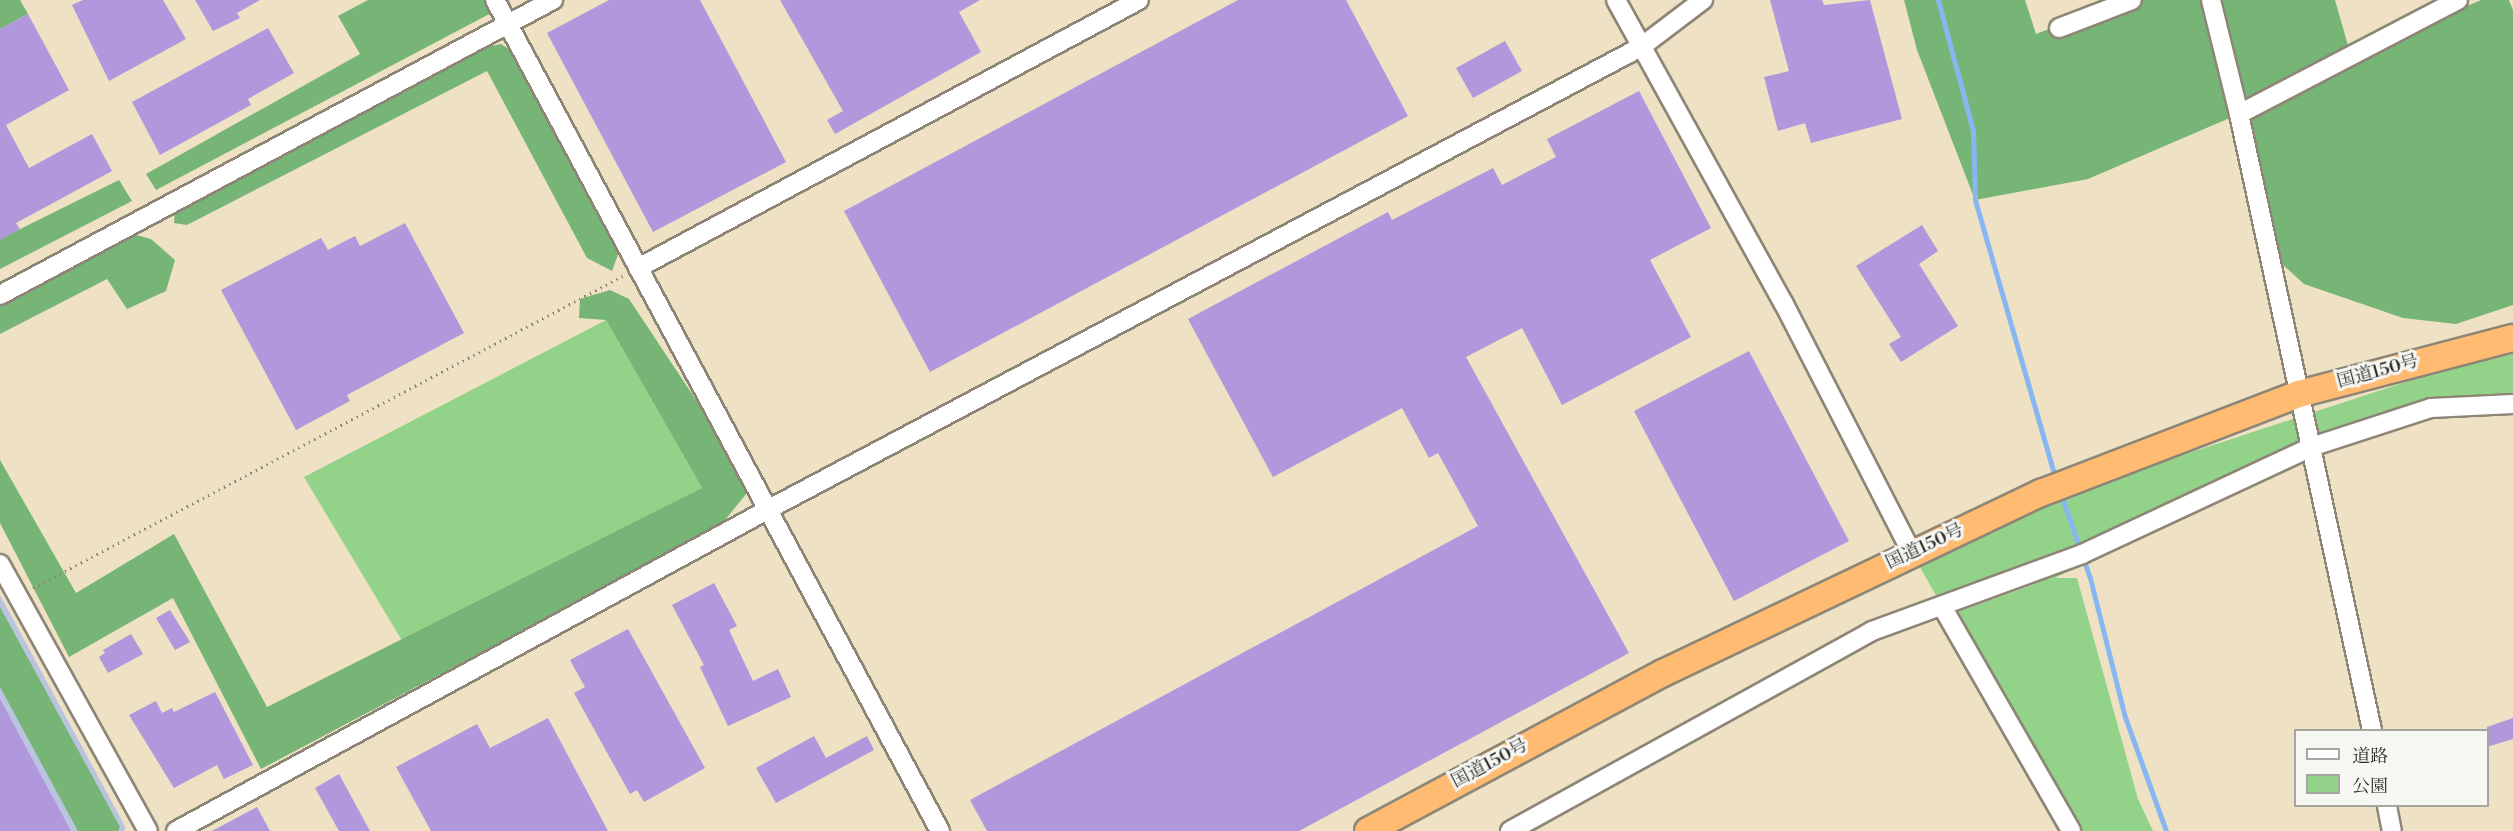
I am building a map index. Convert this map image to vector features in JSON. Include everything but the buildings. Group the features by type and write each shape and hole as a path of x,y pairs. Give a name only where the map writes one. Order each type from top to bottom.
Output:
{"highway":[{"name":"国道150号","path":"1368,831 1663,674 1912,553 2042,494 2299,394 2513,338"}],"street":[{"path":"495,0 770,509 940,831"},
{"path":"0,296 553,0"},
{"path":"638,268 1139,0"},
{"path":"1616,0 1784,304 1912,553"},
{"path":"176,831 770,509 1641,46 1703,0"},
{"path":"2059,28 2132,0"},
{"path":"2211,0 2239,114 2372,729"},
{"path":"2239,114 2458,0"},
{"path":"1510,831 1872,631 1943,608 2103,545 2310,447 2431,408 2513,404"},
{"path":"0,564 147,831"},
{"path":"1943,608 2071,831"},
{"path":"2387,807 2392,831"}],"path":[{"path":"18,596 638,268"}],"shaded area":[{"path":"0,595 126,828 124,831 0,831"}],"green space":[{"path":"0,0 20,0 28,14 0,29"},
{"path":"368,0 489,0 495,11 156,190 146,174 360,54 338,16"},
{"path":"1904,0 2025,0 2036,34 2123,0 2335,0 2351,56 2481,0 2509,0 2513,10 2513,305 2456,324 2403,318 2304,284 2281,263 2269,235 2239,114 2088,179 1975,200 1917,50"},
{"path":"501,44 513,52 620,249 612,271 587,258 487,71 187,225 174,223 175,208 482,48"},
{"path":"119,180 132,201 0,269 0,239"},
{"path":"133,234 151,239 175,260 166,291 127,309 107,279 0,334 0,306"},
{"path":"610,290 629,299 698,403 747,493 720,526 261,769 173,598 69,657 0,523 0,460 76,593 174,534 267,707 702,488 606,320 579,318 580,299"},
{"path":"606,320 702,488 404,644 304,477"},
{"path":"2513,354 2513,401 2431,408 2311,447 2055,578 2077,578 2138,799 2153,831 2078,831 1957,612 2038,583 1943,608 1912,553 1978,522 2433,373"},
{"path":"0,607 120,827 118,831 78,831 0,687"}],"waterway":[{"path":"1938,0 1973,131 1975,200 2056,481"},
{"path":"2060,492 2090,578 2125,717 2166,831"}]}
